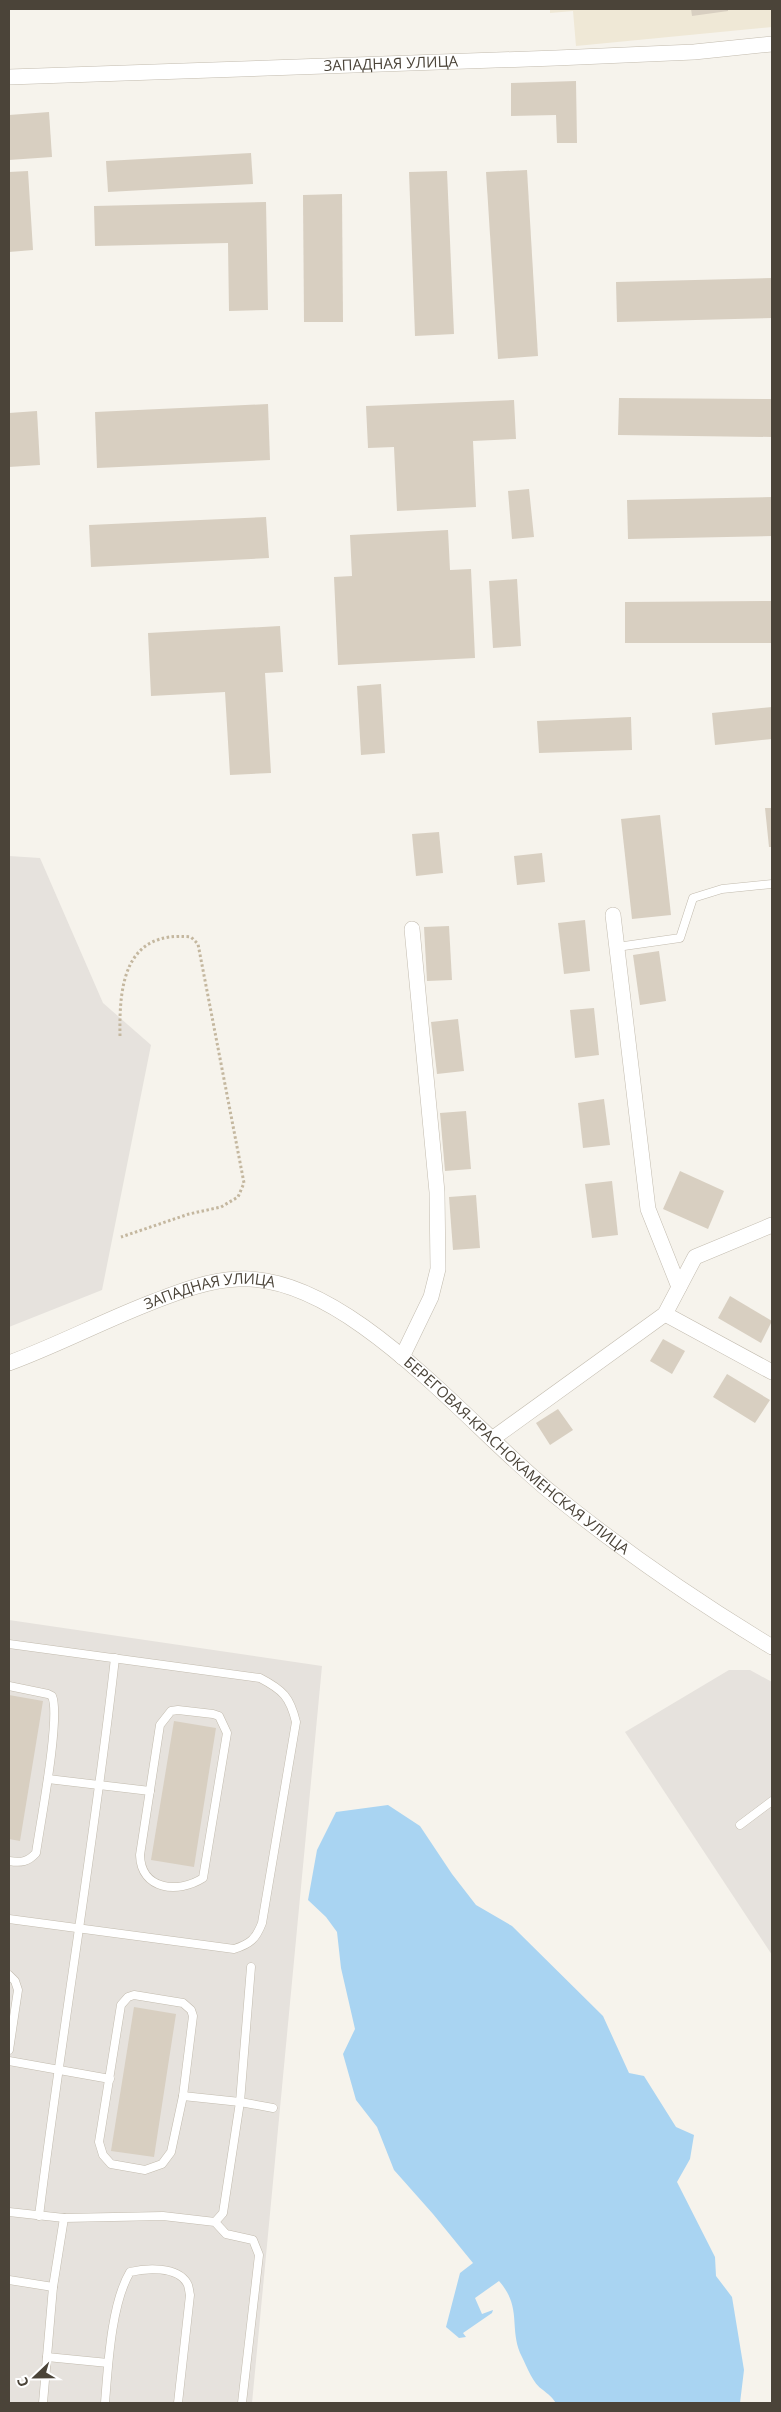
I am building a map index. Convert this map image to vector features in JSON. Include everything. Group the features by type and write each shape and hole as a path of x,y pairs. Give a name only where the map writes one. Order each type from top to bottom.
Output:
{"street":[{"name":"ЗАПАДНАЯ УЛИЦА","path":"9,77 556,58 694,52 772,44"},
{"path":"613,915 648,1209 679,1287"},
{"name":"БЕРЕГОВАЯ-КРАСНОКАМЕНСКАЯ УЛИЦА","path":"412,929 437,1192 438,1269 431,1297 402,1357 550,1492 614,1543 772,1647"},
{"path":"492,1439 665,1314 695,1257 772,1225"},
{"name":"ЗАПАДНАЯ УЛИЦА","path":"9,1363 109,1319 177,1292 210,1283 238,1279 270,1281 300,1289 332,1307 402,1357"},
{"path":"665,1314 772,1372"}],"lane":[{"path":"617,947 680,938 693,898 722,889 772,884"},
{"path":"9,1644 260,1678 286,1695 293,1707 296,1722 262,1923 257,1937 248,1945 234,1949 9,1919"},
{"path":"39,2216 57,2068 101,1784 115,1658"},
{"path":"9,1686 48,1694 55,1702 48,1779 36,1853 30,1860 18,1863 9,1861"},
{"path":"178,1710 219,1716 227,1732 203,1878 193,1884 180,1887 152,1883 142,1871 140,1855 150,1791 160,1725 164,1717 171,1711 178,1710"},
{"path":"48,1779 150,1791"},
{"path":"740,1825 772,1801"},
{"path":"215,2222 223,2213 240,2102 251,1967"},
{"path":"9,1975 15,1980 18,1990 9,2050"},
{"path":"140,1995 183,2003 191,2010 194,2016 183,2096 171,2152 162,2164 145,2170 111,2164 104,2155 99,2142 110,2079 124,2001 128,1997 140,1995"},
{"path":"9,2061 57,2068 110,2079"},
{"path":"183,2096 240,2102 273,2108"},
{"path":"9,2212 64,2218 163,2216 215,2222 226,2234 253,2240 259,2255 242,2403"},
{"path":"43,2403 53,2288 64,2218"},
{"path":"105,2403 108,2363 121,2287 130,2272 145,2268 175,2273 187,2282 190,2295 178,2403"},
{"path":"9,2280 53,2288"},
{"path":"47,2357 108,2363"}],"path":[{"path":"120,1036 122,984 137,952 152,941 172,935 191,936 198,944 244,1183 238,1197 221,1207 188,1214 121,1236"}],"shaded area":[{"path":"550,9 772,9 772,27 576,46 573,11 550,13"},
{"path":"9,856 40,858 103,1003 151,1045 102,1290 9,1327"},
{"path":"9,1620 322,1666 252,2403 9,2403"},
{"path":"729,1670 750,1670 772,1682 772,1955 625,1732"}],"water":[{"path":"388,1805 420,1826 452,1874 476,1905 512,1926 603,2016 629,2073 644,2076 676,2127 694,2135 690,2159 677,2182 715,2257 716,2276 732,2297 744,2370 740,2403 556,2403 536,2384 526,2366 518,2347 511,2300 499,2281 475,2298 482,2314 493,2310 492,2313 463,2333 466,2337 459,2338 446,2327 460,2273 473,2263 394,2170 377,2127 356,2100 343,2054 355,2029 341,1968 337,1932 326,1917 308,1900 317,1850 336,1812"}],"building":[{"path":"691,9 728,9 728,11 692,16"},
{"path":"576,81 577,143 557,143 556,115 511,116 511,83"},
{"path":"49,112 52,157 9,160 9,115"},
{"path":"251,153 253,184 108,192 106,161"},
{"path":"527,170 538,356 498,359 486,172"},
{"path":"28,171 33,250 9,252 9,172"},
{"path":"447,171 454,334 415,336 409,172"},
{"path":"342,194 343,322 304,322 303,195"},
{"path":"266,202 268,310 229,311 228,243 95,246 94,206"},
{"path":"772,278 772,318 617,322 616,282"},
{"path":"619,398 772,399 772,437 618,435"},
{"path":"514,400 516,439 473,441 476,507 397,511 394,447 368,448 366,406"},
{"path":"268,404 270,460 97,468 95,412"},
{"path":"37,411 40,465 9,467 9,413"},
{"path":"529,489 534,537 512,539 508,491"},
{"path":"772,497 772,536 628,539 627,500"},
{"path":"266,517 269,558 91,567 89,525"},
{"path":"448,530 450,570 471,569 475,658 338,665 334,577 352,576 350,535"},
{"path":"517,579 521,646 493,648 489,581"},
{"path":"772,601 772,643 625,643 625,602"},
{"path":"280,626 283,672 265,673 271,773 230,775 225,692 151,696 148,633"},
{"path":"381,684 385,753 361,755 357,686"},
{"path":"772,707 772,739 715,745 712,713"},
{"path":"631,717 632,750 539,753 537,721"},
{"path":"765,808 772,808 772,847 769,847"},
{"path":"660,815 671,915 632,919 621,819"},
{"path":"439,832 443,873 416,876 412,834"},
{"path":"542,853 545,882 517,885 514,856"},
{"path":"585,920 590,971 564,974 558,923"},
{"path":"449,926 452,980 427,981 424,927"},
{"path":"659,951 666,1001 640,1005 633,955"},
{"path":"594,1008 599,1055 575,1058 570,1010"},
{"path":"458,1019 464,1071 437,1074 431,1022"},
{"path":"604,1099 610,1145 583,1148 578,1103"},
{"path":"466,1111 471,1169 445,1171 440,1113"},
{"path":"680,1171 724,1191 708,1229 663,1209"},
{"path":"612,1181 618,1235 592,1238 585,1184"},
{"path":"476,1195 480,1248 453,1250 449,1197"},
{"path":"730,1296 772,1321 761,1343 718,1318"},
{"path":"663,1339 685,1351 672,1374 650,1361"},
{"path":"727,1374 770,1400 755,1423 713,1397"},
{"path":"558,1409 573,1430 550,1445 536,1423"},
{"path":"9,1695 43,1701 20,1841 9,1839"},
{"path":"174,1721 216,1728 194,1867 151,1860"},
{"path":"134,2007 176,2014 154,2157 111,2151"}]}
